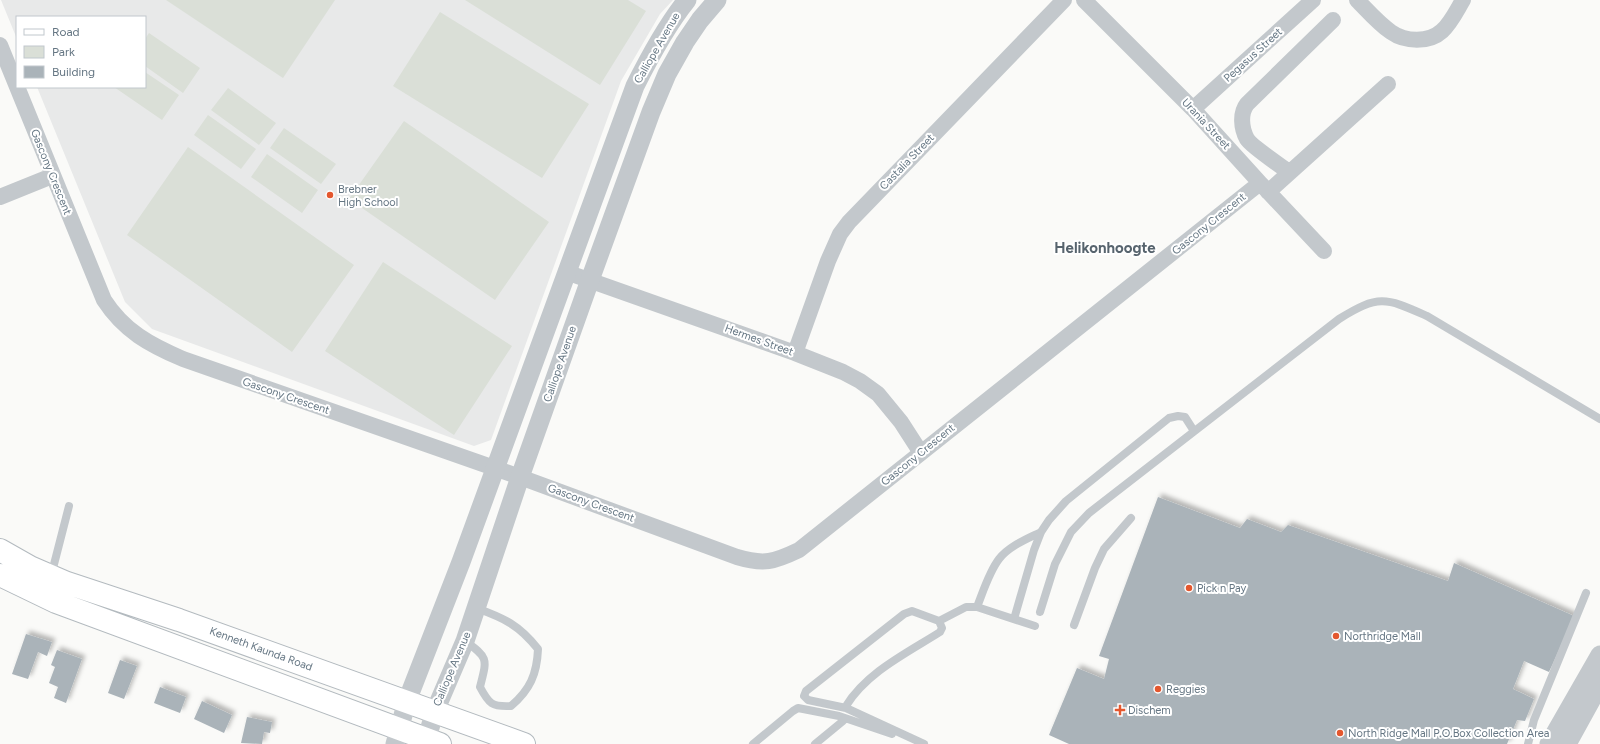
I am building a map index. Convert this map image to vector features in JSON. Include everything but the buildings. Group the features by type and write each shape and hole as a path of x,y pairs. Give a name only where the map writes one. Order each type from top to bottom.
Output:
{"main road":[{"name":"Kenneth Kaunda Road","path":"0,550 30,567 51,576 407,701 524,744"},
{"path":"0,575 56,602 128,629 397,737 431,742"},
{"path":"128,629 135,606"}],"street":[{"name":"Calliope Avenue","path":"397,737 407,701 495,469 635,86 652,53 687,0"},
{"name":"Calliope Avenue","path":"431,742 435,711 465,641 520,477 651,112 668,74 685,42 700,20 717,0"},
{"name":"Castalia Street","path":"794,353 834,247 849,222 1064,0"},
{"name":"Urania Street","path":"1084,0 1193,109 1264,188 1324,251"},
{"name":"Pegasus Street","path":"1193,109 1313,0"},
{"path":"1357,0 1380,24 1392,33 1421,40 1436,35 1444,30 1463,0"},
{"path":"1289,172 1248,140 1242,126 1242,112 1247,104 1333,20"},
{"name":"Gascony Crescent","path":"0,46 16,86"},
{"name":"Gascony Crescent","path":"17,88 104,300 114,315 125,326 142,338 183,359 520,477 737,557 755,562 765,562 776,560 799,550 921,453 1264,188 1289,172 1388,84"},
{"path":"0,197 52,176"},
{"name":"Hermes Street","path":"566,272 794,353 843,372 860,381 878,394 901,422 921,453"},
{"path":"1549,744 1600,655"},
{"path":"1567,744 1600,684"}],"lane":[{"path":"1040,612 1055,564 1071,532 1089,513 1339,319 1368,303 1386,301 1401,305 1427,316 1600,419"},
{"path":"1014,619 1034,550 1041,532 1049,520 1066,501 1169,418 1178,416 1185,418 1194,431"},
{"path":"51,576 69,506"},
{"path":"1074,625 1095,568 1104,549 1131,518"},
{"path":"976,607 993,569 1000,558 1016,545 1041,532"},
{"path":"1528,744 1534,720 1586,593"},
{"path":"923,744 846,708 808,700 804,696 806,691 904,614 912,611 940,621 966,607 976,607 1036,626"},
{"path":"465,641 481,652 486,663 480,687 486,699 497,706 511,706 522,697 534,678 538,649 515,625 496,615 476,608"},
{"path":"846,708 847,703 856,692 885,667 940,632 942,628 940,621"},
{"path":"753,744 798,708 839,716 923,744"},
{"path":"815,744 843,720 842,718"}],"shaded area":[{"name":"Brebner High School","path":"1,0 673,0 660,14 621,81 491,440 474,446 152,329 125,302 37,88 146,88 146,16 16,16 16,37"}],"green space":[{"path":"166,0 335,0 283,78"},
{"path":"465,0 628,0 646,11 600,85"},
{"path":"440,12 589,104 542,178 393,86"},
{"path":"149,33 200,68 183,93 146,67 146,38"},
{"path":"146,73 179,95 162,120 115,88 146,88"},
{"path":"228,88 276,123 259,145 211,110"},
{"path":"208,115 256,149 241,169 194,135"},
{"path":"404,121 549,222 495,300 349,199"},
{"path":"284,128 336,164 321,184 270,148"},
{"path":"188,147 354,265 292,352 127,235"},
{"path":"267,154 318,190 302,213 251,177"},
{"path":"383,262 512,346 454,435 325,351"}],"place":[{"name":"Brebner High School","path":"330,195"},
{"name":"Pick n Pay","path":"1189,588"},
{"name":"Northridge Mall","path":"1336,636"},
{"name":"Reggies","path":"1158,689"},
{"name":"Dischem","path":"1120,710"},
{"name":"North Ridge Mall P.O.Box Collection Area","path":"1340,733"}],"district":[{"name":"Helikonhoogte","path":"1105,248"}]}
